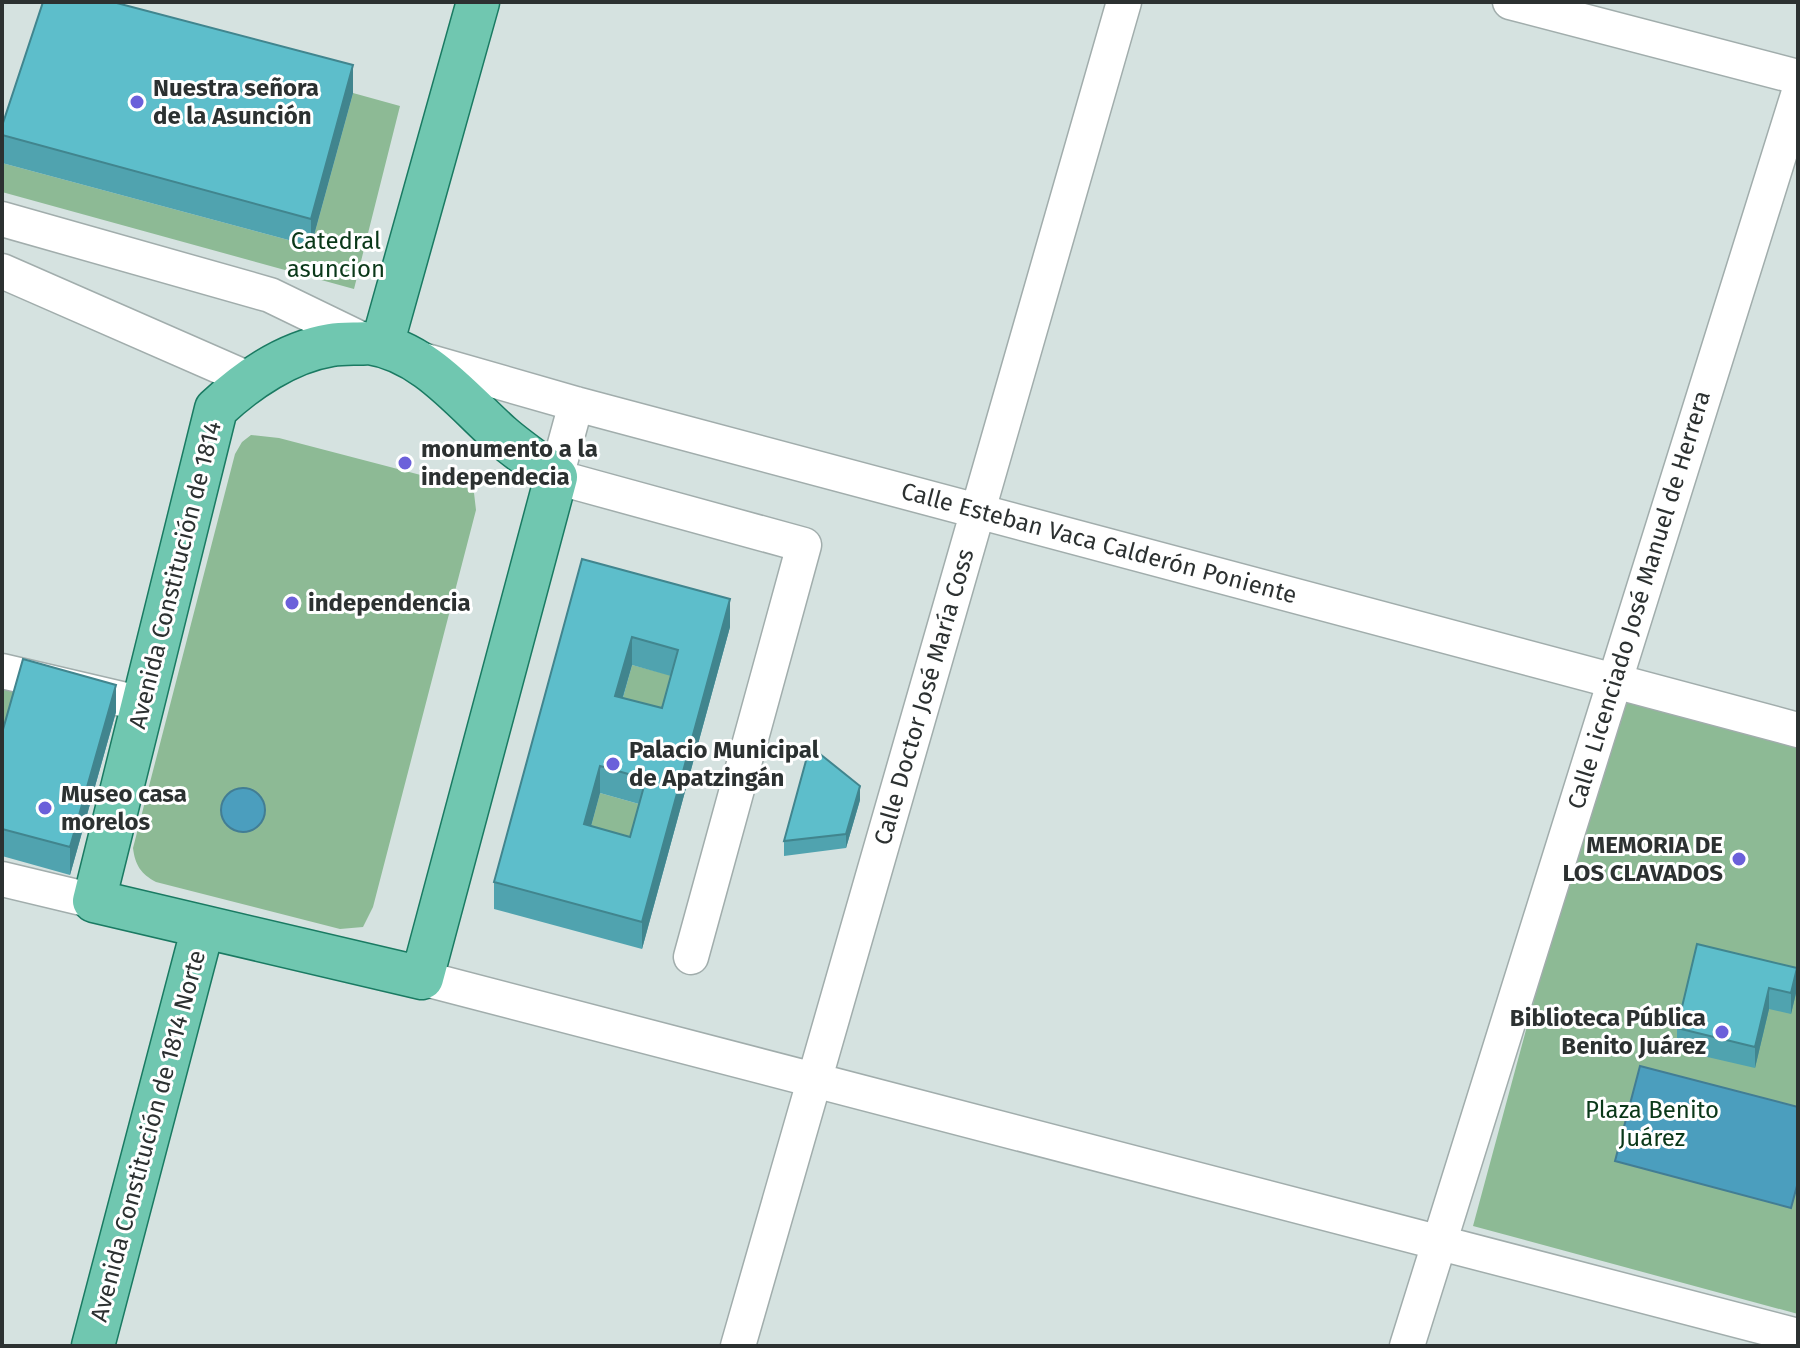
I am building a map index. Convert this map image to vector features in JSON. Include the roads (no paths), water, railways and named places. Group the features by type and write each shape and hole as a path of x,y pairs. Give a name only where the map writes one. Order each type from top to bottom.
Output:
{"main road":[{"path":"94,901 422,978 556,477 502,435 457,390 423,366 384,347 478,2"},
{"name":"Avenida Constitución de 1814","path":"94,901 216,409 251,380 287,360 329,345 384,347"},
{"name":"Avenida Constitución de 1814 Norte","path":"93,1346 203,927"}],"street":[{"name":"Calle Doctor José María Coss","path":"738,1346 1124,2"},
{"path":"1510,2 1798,77"},
{"name":"Calle Licenciado José Manuel de Herrera","path":"1407,1346 1798,95"},
{"name":"Calle Esteban Vaca Calderón Poniente","path":"2,219 270,295 384,347 576,404 1798,730"},
{"path":"2,271 251,380"},
{"path":"576,404 556,477 804,545 691,957"},
{"path":"2,671 143,704"},
{"path":"2,879 94,901"},
{"path":"422,978 1798,1336"}],"water":[{"path":"243,788 259,794 265,810 259,826 243,832 227,826 221,810 227,794"},
{"path":"1640,1066 1798,1107 1798,1182 1791,1208 1615,1161"}],"place":[{"name":"Nuestra señora de la Asunción","path":"137,102"},
{"name":"monumento a la independecia","path":"405,463"},
{"name":"independencia","path":"292,603"},
{"name":"Palacio Municipal de Apatzingán","path":"613,764"},
{"name":"Museo casa morelos","path":"45,808"},
{"name":"MEMORIA DE LOS CLAVADOS","path":"1739,859"},
{"name":"Biblioteca Pública Benito Juárez","path":"1722,1032"}],"park label":[{"name":"Catedral asuncion","path":"336,255"},
{"name":"Plaza Benito Juárez","path":"1652,1124"}]}
